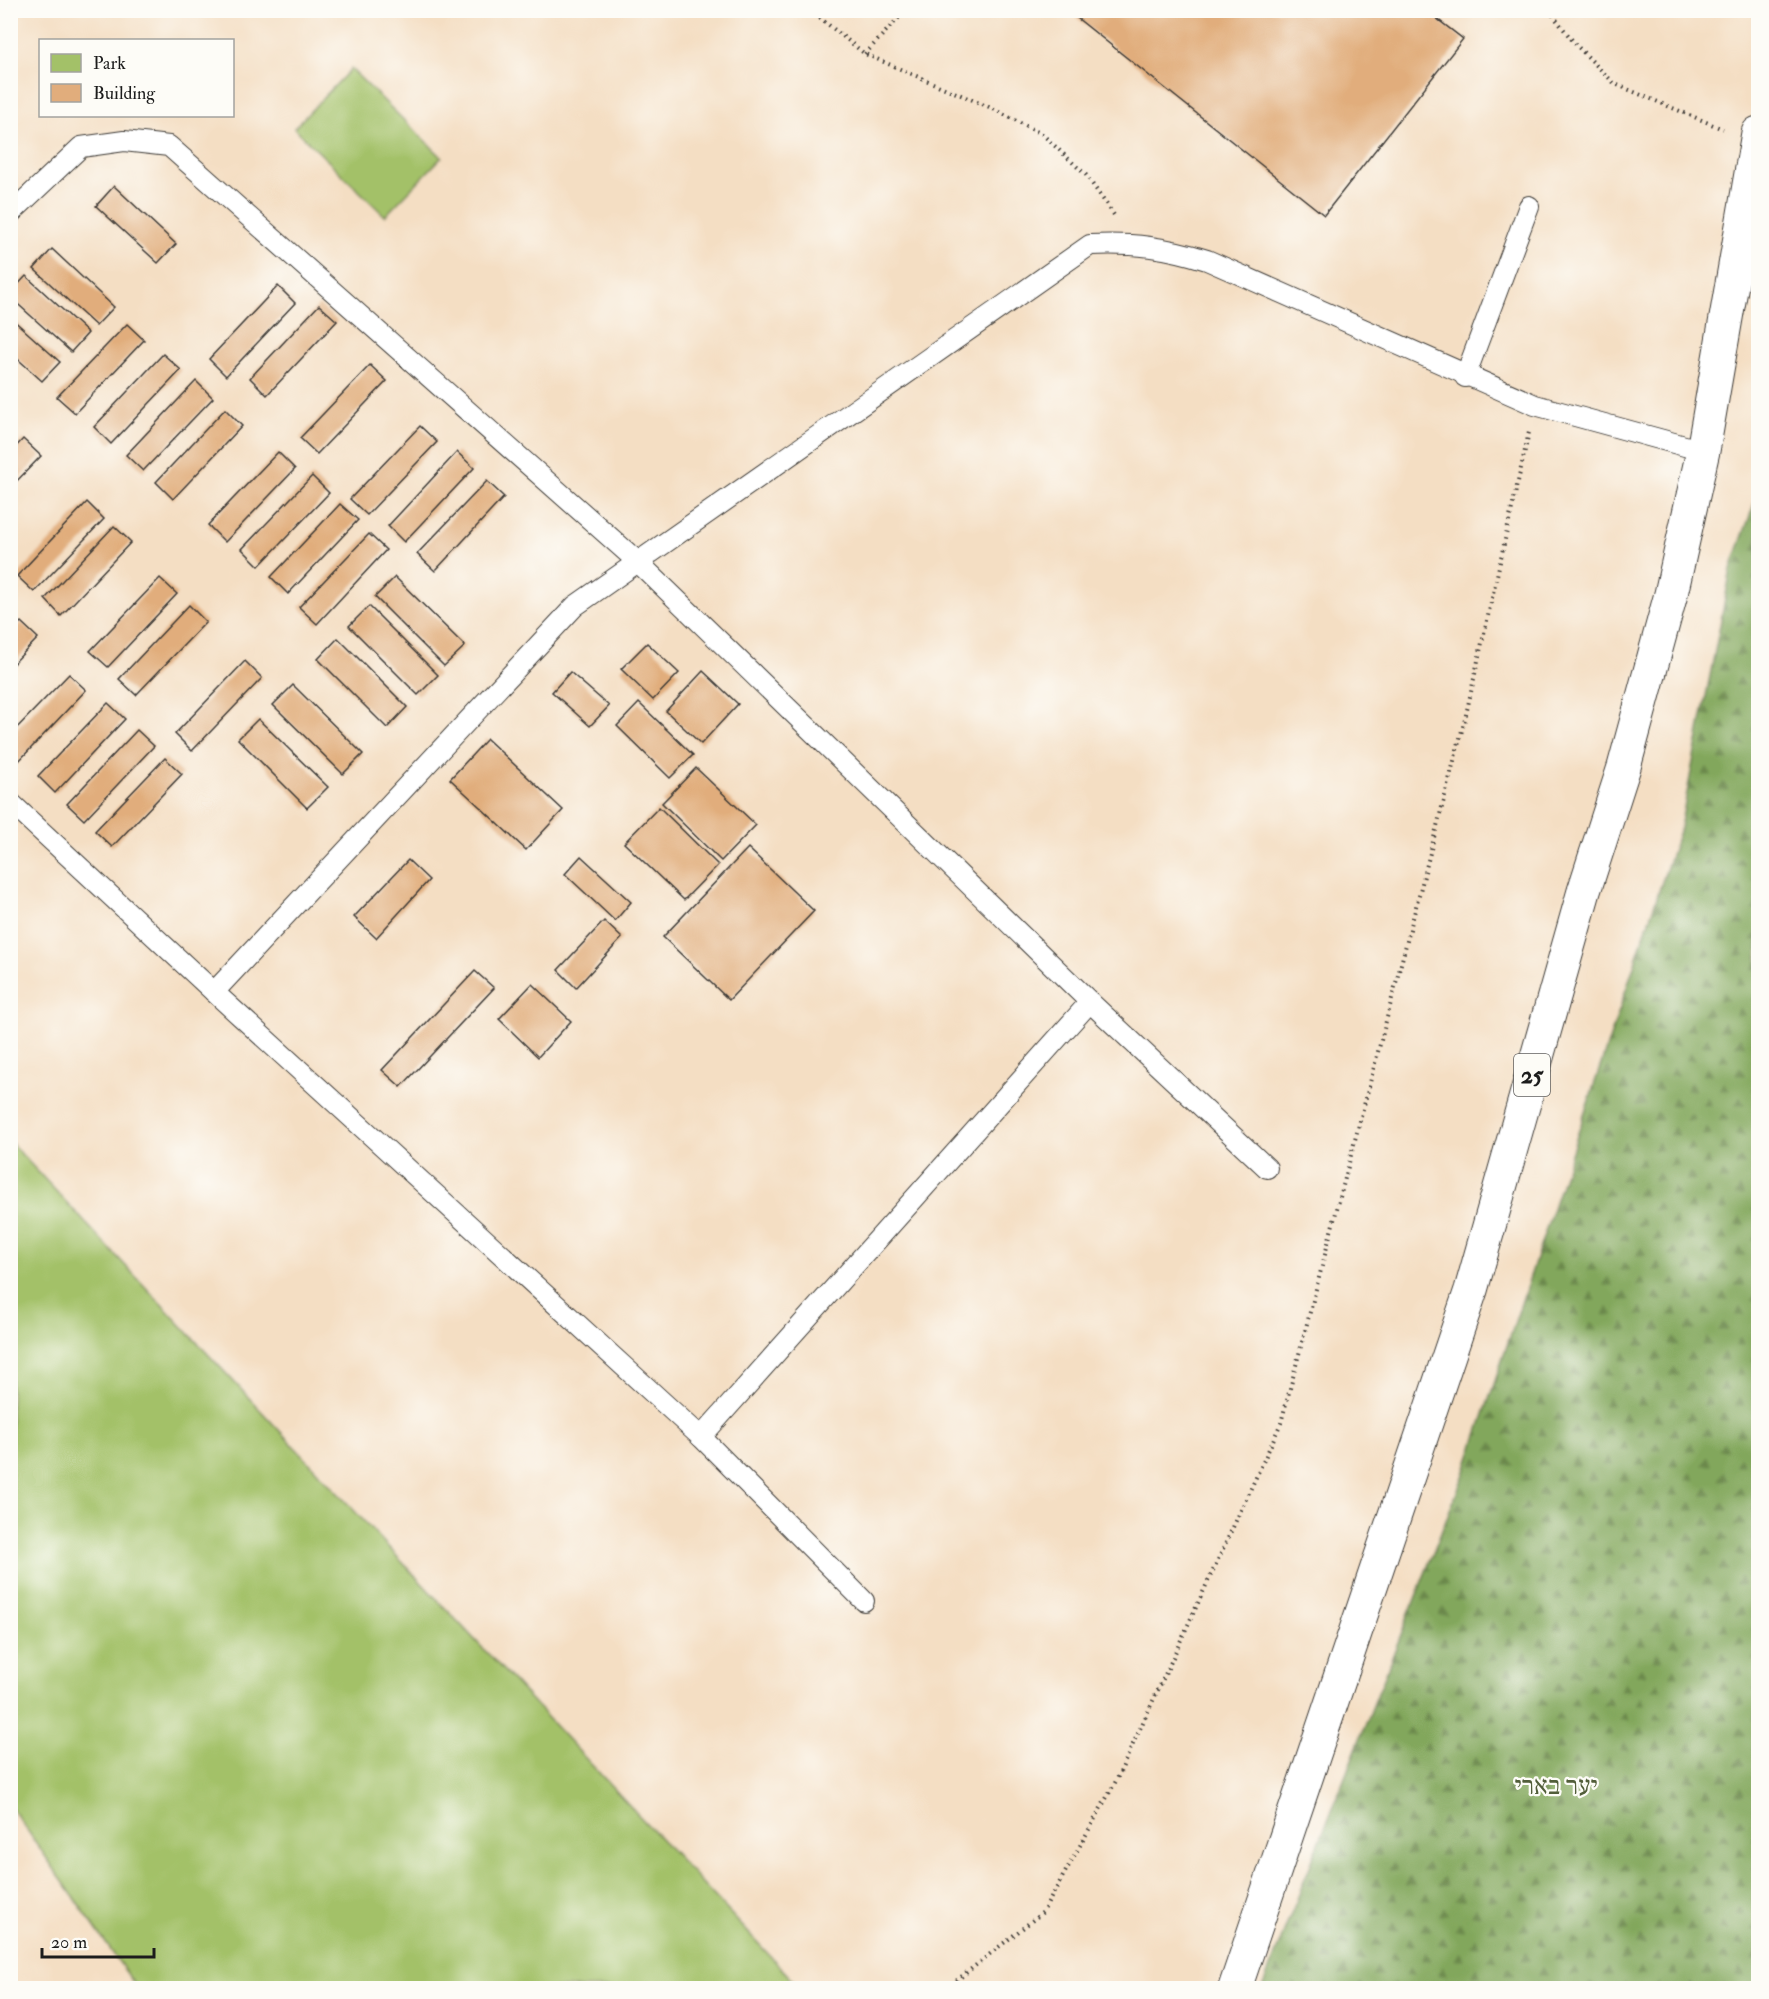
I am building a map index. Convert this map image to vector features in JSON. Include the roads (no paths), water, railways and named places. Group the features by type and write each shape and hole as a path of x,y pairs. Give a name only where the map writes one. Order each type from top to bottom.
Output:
{"highway":[{"name":"25","path":"1235,1989 1471,1290 1584,891 1627,755 1671,594 1702,451 1758,138"}],"lane":[{"path":"10,214 81,147 124,141 169,146 638,562 1090,1002 1267,1168"},
{"path":"1465,377 1529,206"},
{"path":"214,992 575,606 1090,245 1133,243 1171,249 1207,260 1465,377 1535,405 1702,451"},
{"path":"10,802 214,992 701,1437 864,1601"},
{"path":"701,1437 1090,1002"}],"park label":[{"name":"יער בארי","path":"1556,1786"}]}
